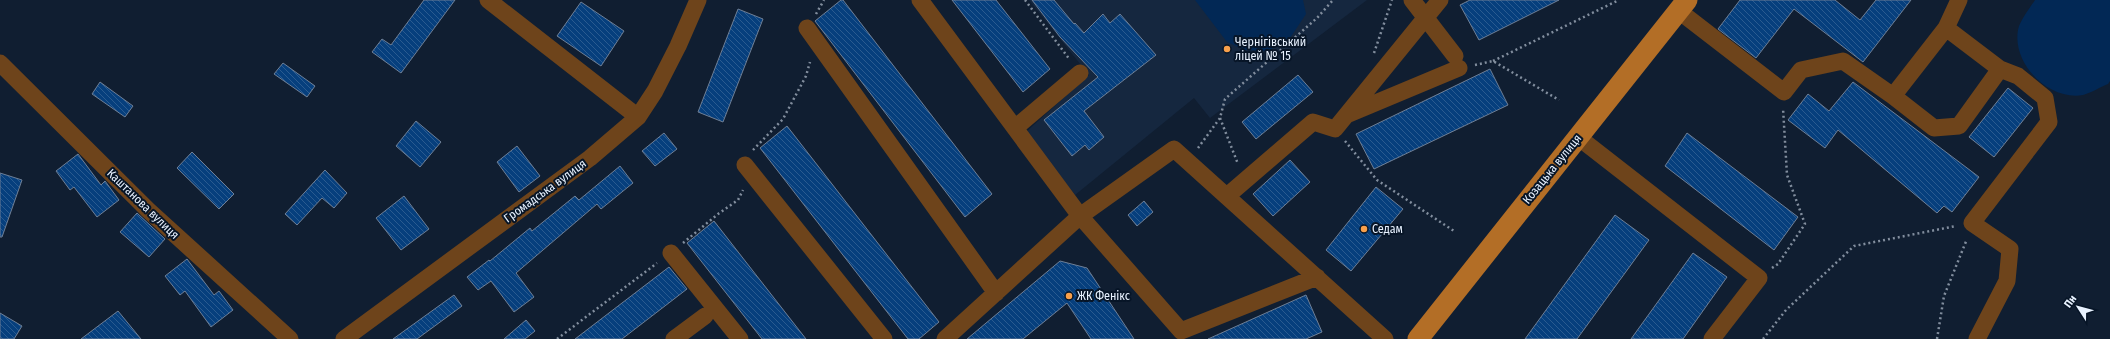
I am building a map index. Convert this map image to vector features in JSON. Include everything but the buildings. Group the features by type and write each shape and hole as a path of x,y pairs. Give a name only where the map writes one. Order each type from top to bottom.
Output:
{"main road":[{"name":"Козацька вулиця","path":"1418,339 1683,5"}],"street":[{"path":"488,0 638,117"},
{"name":"Громадська вулиця","path":"344,339 590,158 638,117 655,91 678,46 698,0"},
{"path":"920,0 1080,216 1178,335 1317,278"},
{"path":"1347,115 1457,62 1426,17 1412,0"},
{"path":"1227,196 1313,122 1335,129 1440,0"},
{"path":"1893,96 1946,28 1959,0"},
{"path":"1683,5 1784,92 1801,70 1843,61 1893,96 1934,128 1959,126 2000,69"},
{"path":"1946,28 2000,69 2018,76 2045,98 2049,122 1972,223 2010,250 2007,281 1977,339"},
{"path":"811,34 996,293"},
{"name":"Каштанова вулиця","path":"0,63 148,210 290,339"},
{"path":"1015,128 1080,73"},
{"path":"1578,137 1759,278 1712,339"},
{"path":"945,339 1080,216 1174,149 1385,339"},
{"path":"745,165 884,339"},
{"path":"670,253 740,339"},
{"path":"674,339 705,316"}],"path":[{"path":"1025,0 1080,73"},
{"path":"1189,162 1220,118 1225,99 1318,18 1333,0"},
{"path":"1457,62 1493,61 1619,0"},
{"path":"557,339 738,200 743,192 742,172 752,152 783,120 806,76 811,34"},
{"path":"1493,61 1559,100"},
{"path":"1759,278 1778,264 1805,224 1787,175 1782,117 1784,92"},
{"path":"1220,118 1245,180"},
{"path":"1335,129 1377,180 1454,231"},
{"path":"1763,339 1786,310 1854,246 1972,223"},
{"path":"1937,339 1944,296 1972,223"}],"shaded area":[{"path":"1029,0 1367,0 1210,118 1194,98 1075,195 1026,132 1089,75"},
{"path":"1195,0 1303,0 1306,14 1288,41 1267,51 1245,50 1227,42"},
{"path":"2035,0 2110,0 2110,81 2108,84 2083,95 2070,95 2058,92 2046,86 2036,78 2027,67 2021,55 2018,43 2019,26"}],"place":[{"name":"Чернігівський ліцей № 15","path":"1227,49"},
{"name":"Седам","path":"1364,229"},
{"name":"ЖК Фенікс","path":"1069,296"}]}
